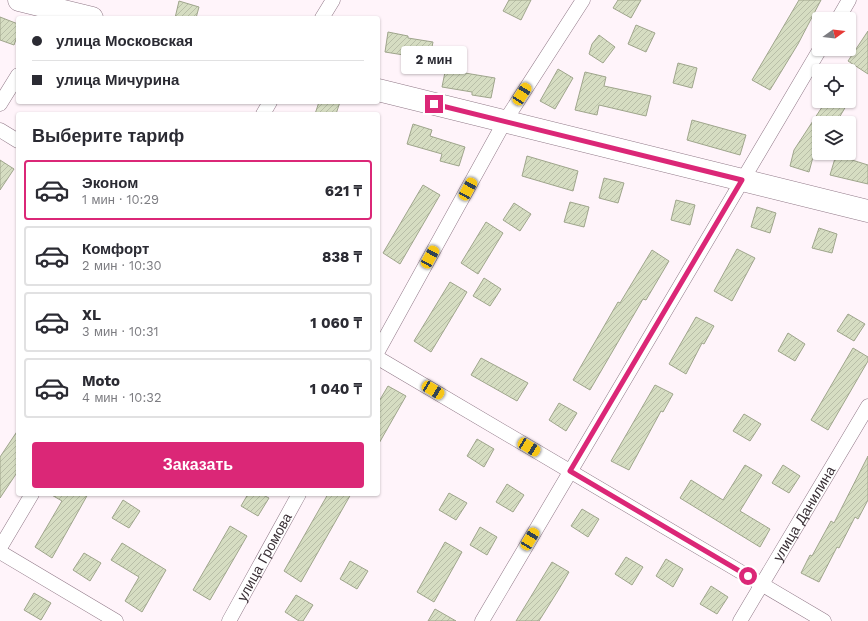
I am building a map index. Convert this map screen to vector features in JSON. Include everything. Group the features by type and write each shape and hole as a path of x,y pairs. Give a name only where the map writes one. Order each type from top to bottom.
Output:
{"main road":[{"path":"19,0 84,16"},
{"path":"380,90 868,211"}],"street":[{"path":"323,16 333,0"},
{"path":"380,347 505,121 583,0"},
{"path":"842,12 850,0"},
{"path":"482,621 816,56"},
{"path":"0,104 16,78"},
{"path":"0,130 16,140"},
{"path":"380,359 824,621"},
{"name":"улица Данилина","path":"740,621 868,406"},
{"path":"0,548 31,496"},
{"name":"улица Громова","path":"229,621 298,496"},
{"path":"0,552 116,621"}],"building":[{"path":"509,0 531,0 521,20 503,11"},
{"path":"618,0 641,0 631,18 613,8"},
{"path":"799,0 821,0 815,12 812,12 812,17 798,44 770,90 752,80"},
{"path":"179,1 199,7 197,16 175,16"},
{"path":"0,17 16,23 16,40 14,45 0,40"},
{"path":"636,25 655,33 646,52 628,44"},
{"path":"868,31 868,74 856,66 856,64 848,61 851,56 856,56 856,49"},
{"path":"388,32 408,36 408,38 433,42 429,62 410,59 410,56 385,52"},
{"path":"599,35 615,47 603,63 589,54 592,44"},
{"path":"678,63 697,68 692,88 673,83"},
{"path":"446,67 465,70 465,73 495,78 491,98 472,95 472,92 442,87"},
{"path":"558,69 573,78 555,109 540,101"},
{"path":"585,72 606,77 604,86 651,96 646,116 599,105 597,115 575,110"},
{"path":"318,104 339,104 337,112 316,112"},
{"path":"821,108 845,108 840,116 816,116"},
{"path":"692,120 746,135 740,155 687,140"},
{"path":"812,122 812,160 809,172 790,166 794,150"},
{"path":"413,124 432,130 430,136 465,147 459,166 440,161 442,154 407,144"},
{"path":"527,156 578,171 573,191 522,176"},
{"path":"0,160 14,169 0,190"},
{"path":"834,160 852,160 868,165 868,184 830,175"},
{"path":"604,178 624,183 618,203 599,198"},
{"path":"423,185 440,195 400,264 383,253"},
{"path":"676,200 695,205 690,225 671,220"},
{"path":"570,202 589,207 584,227 564,222"},
{"path":"514,203 531,214 520,231 503,220"},
{"path":"757,207 776,213 770,233 751,227"},
{"path":"486,222 503,233 478,274 461,263"},
{"path":"819,228 837,234 832,253 812,248"},
{"path":"737,249 755,258 732,301 714,291"},
{"path":"652,250 669,261 646,300 643,299 590,390 573,380 618,302 620,303"},
{"path":"484,278 501,289 490,306 473,296"},
{"path":"450,282 467,292 431,352 414,341"},
{"path":"848,314 865,324 854,341 837,331"},
{"path":"696,317 714,326 704,344 702,343 686,374 669,364"},
{"path":"788,333 805,344 795,361 778,351"},
{"path":"853,348 868,357 868,361 828,430 811,420"},
{"path":"481,358 528,383 517,401 471,375"},
{"path":"655,385 673,394 663,412 661,411 629,470 611,461"},
{"path":"388,386 406,396 380,442 380,400"},
{"path":"559,403 577,413 566,431 549,420"},
{"path":"744,414 761,424 750,441 733,431"},
{"path":"16,433 16,474 0,498 0,457"},
{"path":"477,439 494,449 484,467 467,456"},
{"path":"868,456 868,500 858,519 855,517 839,548 837,547 819,582 801,573 831,521 834,523"},
{"path":"745,465 762,475 740,511 770,529 760,547 680,498 691,480 723,500"},
{"path":"783,465 800,476 789,493 772,483"},
{"path":"507,484 524,495 513,512 496,502"},
{"path":"449,493 467,503 456,520 439,510"},
{"path":"53,496 87,496 52,558 35,547 62,501"},
{"path":"247,496 265,496 269,498 258,516 241,506"},
{"path":"327,496 350,496 301,582 284,571"},
{"path":"123,500 140,511 129,528 112,518"},
{"path":"582,509 599,519 588,537 571,526"},
{"path":"230,526 247,536 210,600 193,590"},
{"path":"480,527 497,537 487,555 470,545"},
{"path":"445,542 462,552 434,602 417,592"},
{"path":"122,543 166,570 142,612 125,601 139,577 111,560"},
{"path":"84,553 101,563 90,581 73,570"},
{"path":"626,557 643,567 632,585 615,574"},
{"path":"666,559 683,569 673,587 656,576"},
{"path":"350,561 368,571 357,589 340,579"},
{"path":"552,562 569,572 559,589 539,621 516,621"},
{"path":"711,586 728,597 717,614 700,604"},
{"path":"34,593 51,603 41,620 24,610"},
{"path":"296,595 313,605 303,621 299,621 285,612"},
{"path":"435,609 456,621 428,621"}],"route":[{"path":"434,104 742,180 570,471 748,576"}]}
